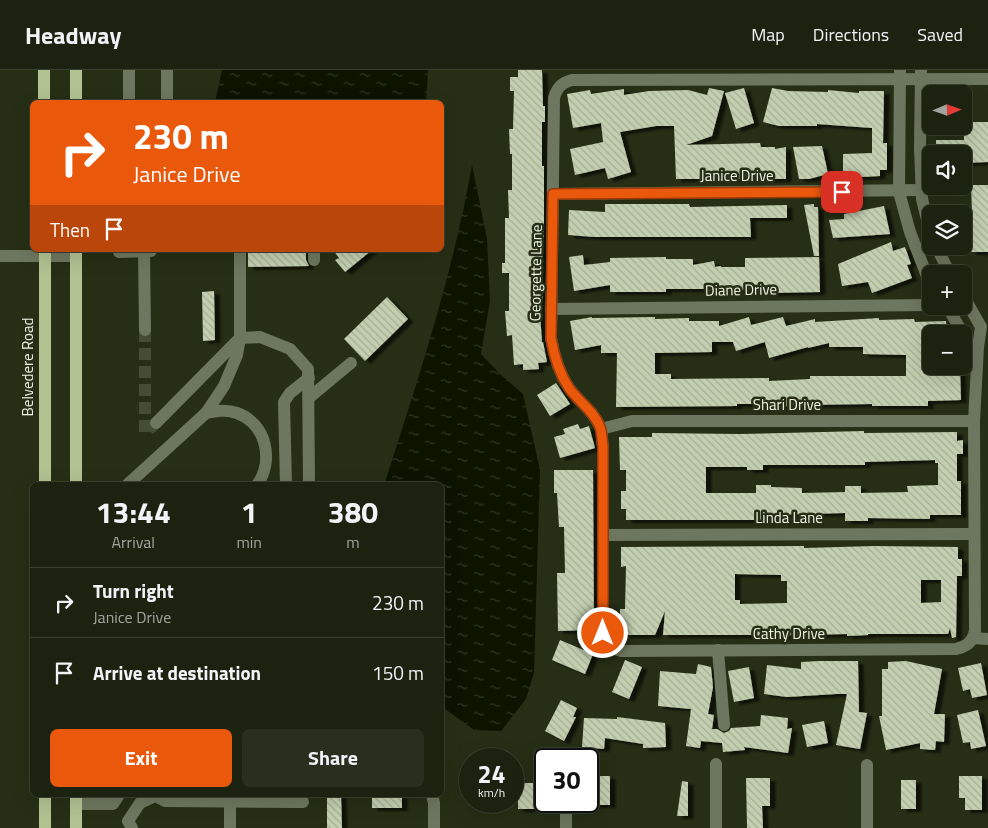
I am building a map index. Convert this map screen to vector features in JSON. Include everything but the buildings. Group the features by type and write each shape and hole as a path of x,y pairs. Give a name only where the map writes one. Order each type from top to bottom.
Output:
{"main road":[{"path":"44,70 44,100"},
{"path":"76,70 76,100"},
{"name":"Belvedere Road","path":"45,253 45,482"},
{"path":"76,253 76,482"},
{"path":"45,797 45,828"},
{"path":"76,800 76,828"}],"street":[{"path":"129,100 130,70"},
{"path":"167,70 167,100"},
{"path":"923,265 910,232 899,192 900,74 988,79"},
{"name":"Georgette Lane","path":"612,649 606,642 603,633 603,446 601,429 592,413 570,390 559,370 551,338 554,98 556,90 563,83 572,80 900,74"},
{"path":"921,75 920,148 922,190"},
{"name":"Janice Drive","path":"553,194 899,192 922,190"},
{"path":"145,330 148,252"},
{"path":"130,482 206,413 224,386 237,355 240,338 240,252"},
{"path":"0,256 76,253"},
{"name":"Diane Drive","path":"551,309 922,305"},
{"path":"970,642 975,631 974,421 983,347 981,327 972,311"},
{"path":"156,423 240,338 260,337 290,349 308,369 310,397 309,482"},
{"path":"310,397 351,364"},
{"path":"286,482 284,402 290,392 309,378"},
{"path":"206,413 223,410 237,413 249,420 259,430 265,443 267,457 264,471 258,482"},
{"name":"Shari Drive","path":"601,429 632,421 974,421"},
{"name":"Linda Lane","path":"603,535 974,534"},
{"name":"Cathy Drive","path":"612,649 621,651 956,649 970,642 988,639"},
{"path":"718,650 724,725"},
{"path":"716,764 716,828"},
{"path":"867,765 867,828"},
{"path":"76,800 113,804 118,797"},
{"path":"132,828 128,821 140,803 151,797"},
{"path":"158,797 165,801 230,803 303,802"},
{"path":"432,797 434,828"},
{"path":"230,803 230,828"},
{"path":"566,813 566,828"}],"water":[{"path":"222,70 428,70 426,100 215,100"},
{"path":"472,165 487,239 490,301 481,354 523,394 540,470 534,673 526,699 501,731 474,730 444,708 444,482 385,482 445,286"}],"tunnel":[{"path":"145,330 145,433 156,423"}],"route":[{"path":"603,633 603,446 601,429 597,421 570,390 559,370 553,349 551,338 553,194 842,192"}]}
